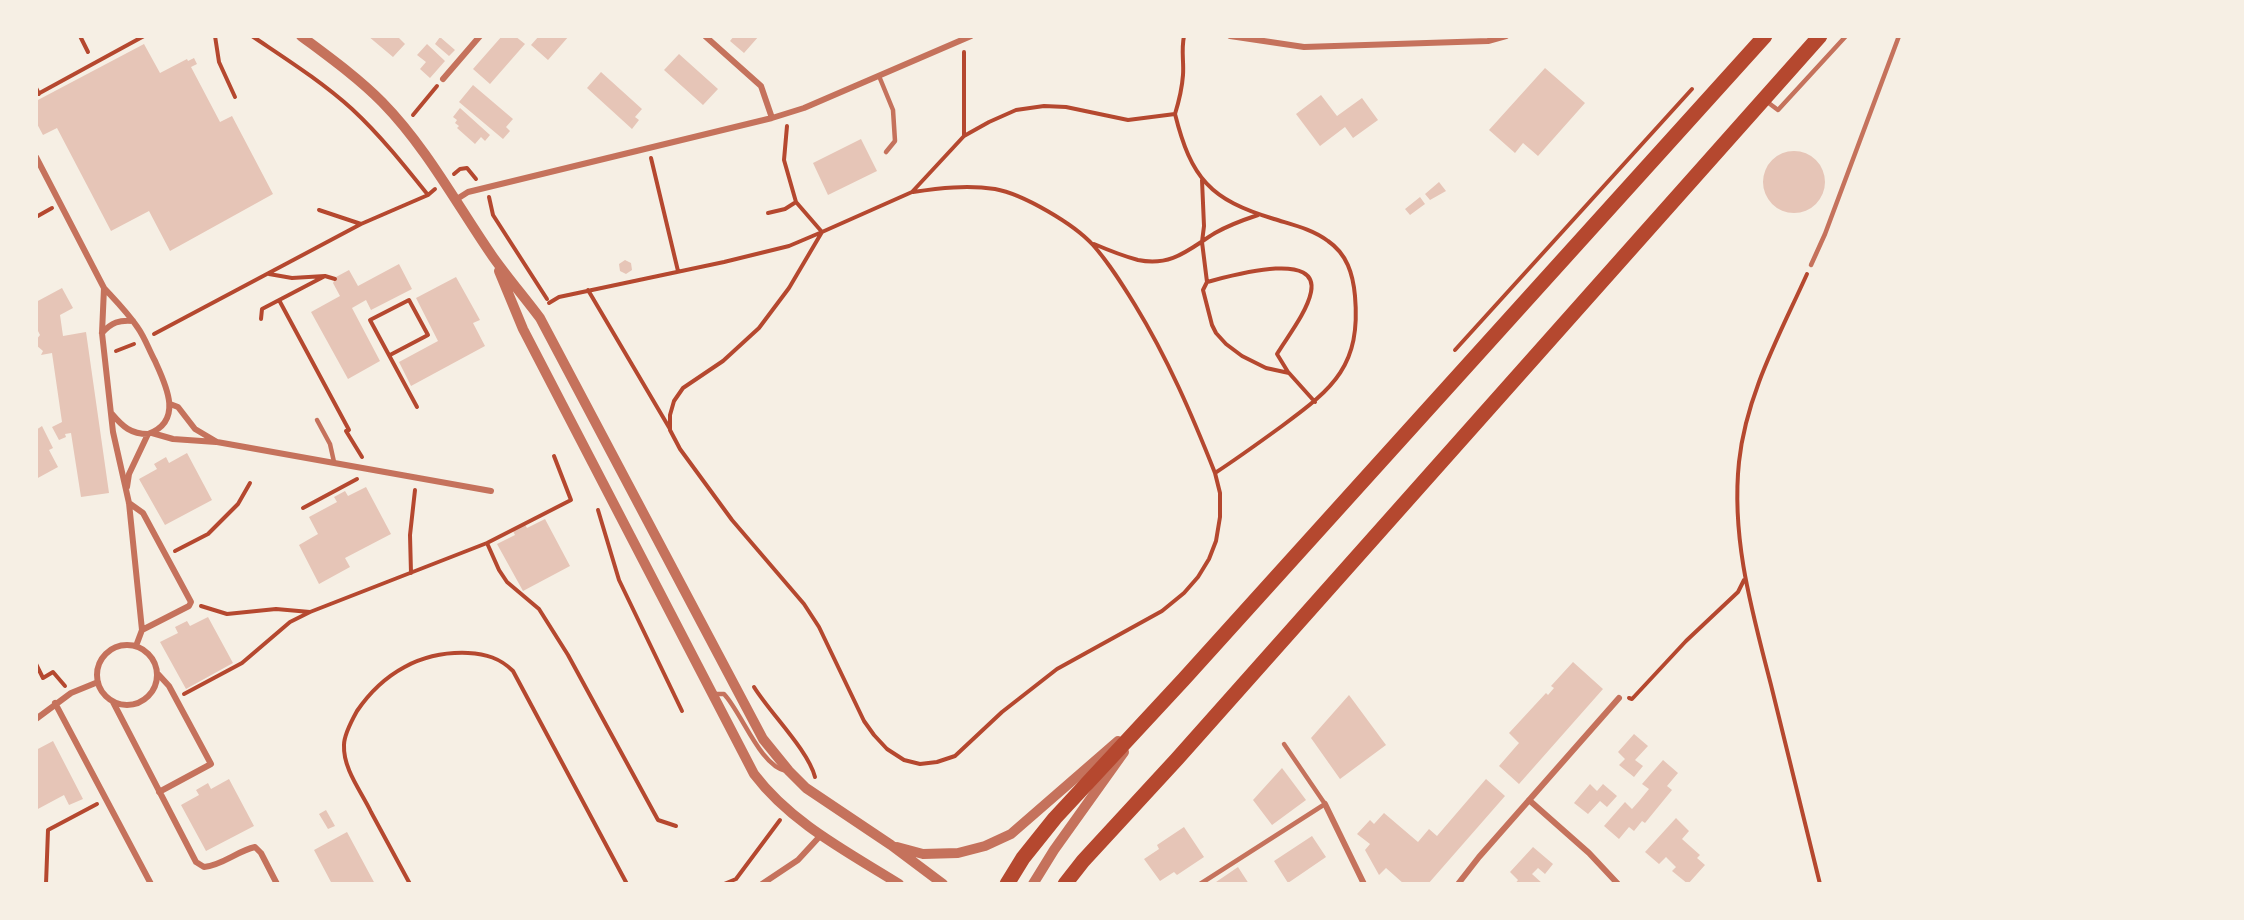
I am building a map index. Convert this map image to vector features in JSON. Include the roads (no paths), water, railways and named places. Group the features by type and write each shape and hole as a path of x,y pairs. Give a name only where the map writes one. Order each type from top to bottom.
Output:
{"main road":[{"path":"1007,884 1023,858 1055,818 1184,679 1765,36"},
{"path":"1065,884 1083,861 1185,751 1820,36"}],"street":[{"path":"301,36 350,72 382,102 403,126 445,181 493,256 540,318 737,695 763,739 789,771 818,797 891,845 943,884"},
{"path":"443,78 480,36"},
{"path":"705,36 761,86 772,118"},
{"path":"457,199 468,192 772,118 879,76 971,36"},
{"path":"1230,36 1304,47 1488,41 1506,36"},
{"path":"1356,46 1358,36"},
{"path":"36,157 105,288 133,321 144,339 168,391 170,404 166,417 160,427 150,434 129,474 127,491"},
{"path":"493,256 523,328 754,774 765,789 787,810 821,835 899,884"},
{"path":"105,288 102,333 104,354 121,472 129,503 142,630 136,646"},
{"path":"102,333 110,324 121,320 133,321"},
{"path":"170,404 178,407 195,429 217,442"},
{"path":"112,413 123,426 131,431 174,439 217,442 491,491"},
{"path":"129,503 143,513 191,602 189,606 142,630"},
{"path":"158,674 153,691 139,703 122,705 106,697 98,682 97,671 100,661 116,647 136,646 152,656 158,674 169,686 211,764 159,792"},
{"path":"36,718 71,693 98,682"},
{"path":"1458,884 1479,856 1619,698"},
{"path":"113,702 196,862 204,867 214,866 255,847 261,853 277,884"},
{"path":"55,703 151,884"},
{"path":"891,845 923,854 958,853 985,846 1011,834 1153,710"},
{"path":"1033,884 1054,850 1153,710"},
{"path":"1528,800 1589,853 1618,884"},
{"path":"1325,804 1364,884"},
{"path":"762,884 798,860 821,835"}],"lane":[{"path":"1764,100 1778,110 1846,36"},
{"path":"1811,265 1825,234 1899,36"},
{"path":"879,76 893,110 895,141 886,152"},
{"path":"317,420 330,444 334,462"},
{"path":"711,694 724,694 735,705 760,749 778,770 789,771"},
{"path":"1200,884 1325,804 1284,744"}]}
